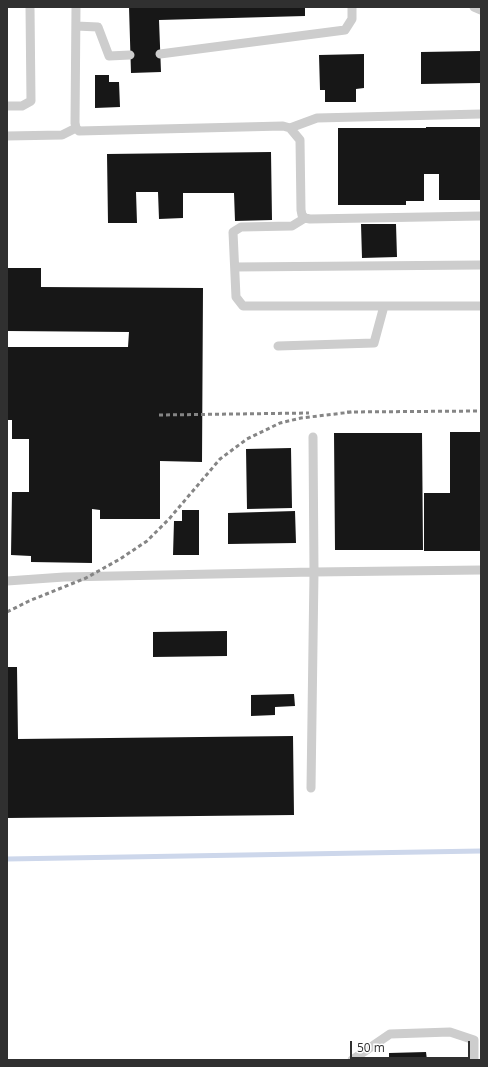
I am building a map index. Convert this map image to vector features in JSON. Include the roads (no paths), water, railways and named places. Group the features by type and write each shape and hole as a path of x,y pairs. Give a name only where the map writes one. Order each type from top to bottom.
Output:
{"lane":[{"path":"7,106 22,106 31,101 30,7"},
{"path":"76,7 76,128 80,131 284,126 290,128 300,140 301,210 302,215 305,218"},
{"path":"160,54 345,30 352,18 352,7"},
{"path":"474,7 481,10"},
{"path":"76,26 98,27 109,56 130,55"},
{"path":"290,128 317,118 481,114"},
{"path":"7,136 62,134 76,128"},
{"path":"481,216 305,218 292,226 241,227 234,232 236,297 243,306 481,306"},
{"path":"235,268 481,265"},
{"path":"278,346 374,343 384,306"},
{"path":"311,788 314,572 313,437"},
{"path":"7,581 71,577 481,570"},
{"path":"352,1060 390,1034 450,1032 478,1040 474,1060"}],"waterway":[{"path":"7,859 481,851"}],"railway":[{"path":"347,412 481,411"},
{"path":"7,612 29,601 86,578 120,559 147,541 169,519 220,459 247,439 280,423 301,418 352,412"},
{"path":"159,415 309,413"}]}
